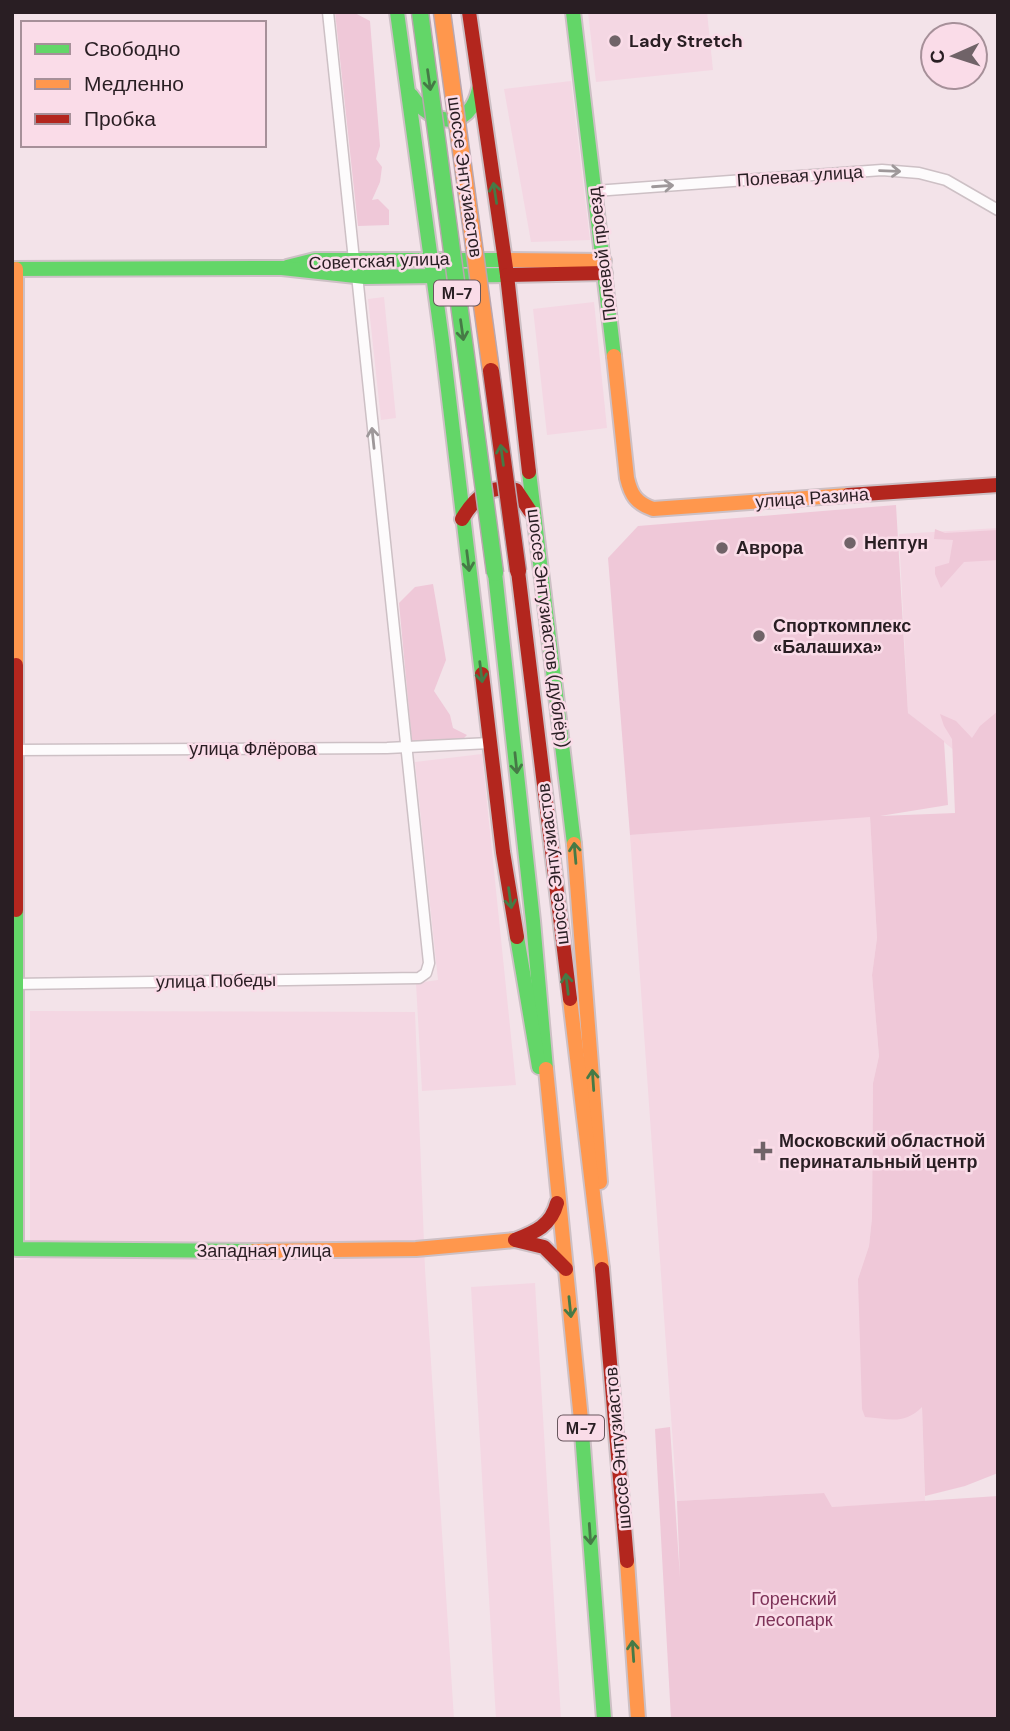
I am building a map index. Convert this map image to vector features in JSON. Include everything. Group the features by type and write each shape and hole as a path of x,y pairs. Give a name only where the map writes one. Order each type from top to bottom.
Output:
{"main road":[{"path":"397,12 431,259 514,932 552,1142"},
{"name":"шоссе Энтузиастов","path":"420,12 495,573 533,921 552,1142 576,1357 604,1719"},
{"name":"шоссе Энтузиастов","path":"442,12 518,571 600,1246 621,1475 638,1719"},
{"name":"шоссе Энтузиастов (дублёр)","path":"469,12 505,268 575,845 597,1137 600,1246"},
{"name":"Полевой проезд","path":"573,12 631,495"},
{"path":"408,86 420,110 431,117 444,120 457,118 471,108 478,96 479,87"},
{"name":"Советская улица","path":"355,268 431,259 505,268"},
{"name":"Советская улица","path":"14,269 282,268 315,260 355,268 433,277 505,268 604,267"},
{"path":"14,269 14,1249"},
{"name":"улица Разина","path":"631,495 640,505 653,509 998,485"},
{"path":"462,519 479,495 491,488 503,486 516,489 522,495 534,520"},
{"name":"Западная улица","path":"515,1240 546,1227 556,1213 558,1199"},
{"name":"Западная улица","path":"14,1249 339,1251 416,1249 515,1240 542,1244 556,1256 566,1270"}],"street":[{"path":"328,12 406,748"},
{"name":"Полевая улица","path":"595,191 882,170 919,173 946,180 998,210"},
{"name":"улица Флёрова","path":"16,750 406,748 490,743"},
{"name":"улица Победы","path":"14,984 419,978 426,973 429,963 406,748"}],"shaded area":[{"path":"588,12 707,12 713,70 596,82"},
{"path":"571,81 590,240 531,242 504,89"},
{"path":"384,297 396,418 381,420 368,299"},
{"path":"594,302 607,428 547,435 533,309"},
{"path":"998,528 998,761 960,755 908,713 899,534"},
{"path":"482,754 516,1085 422,1091 416,983 438,980 415,762"},
{"name":"Московский областной перинатальный центр","path":"870,816 877,938 872,975 879,1056 873,1083 872,1218 869,1246 858,1279 922,1406 925,1502 832,1507 823,1493 677,1501 630,835"},
{"path":"30,1011 415,1012 425,1269 454,1719 12,1719 12,1260 30,1259"},
{"path":"535,1283 561,1719 496,1719 471,1287"}],"green space":[{"path":"335,12 353,12 370,21 380,146 376,159 382,167 380,182 372,200 378,199 389,210 389,225 358,226"},
{"path":"896,505 908,713 944,741 948,805 880,816 955,813 952,739 940,714 956,721 972,738 980,726 998,711 998,1473 965,1486 925,1496 922,1407 903,1419 896,1420 865,1417 862,1409 858,1279 869,1246 872,1218 873,1083 879,1056 872,975 877,938 870,817 630,835 608,558 638,526"},
{"path":"935,529 945,533 998,530 998,560 964,562 941,588 935,567 949,563 953,540 934,539"},
{"path":"433,584 446,660 434,691 450,715 453,728 467,735 463,739 412,742 399,603 415,587"},
{"name":"Горенский лесопарк","path":"670,1427 680,1578 677,1501 824,1493 832,1507 998,1496 998,1719 671,1719 655,1429"}],"traffic: fast":[{"path":"397,12 442,340 482,674"},
{"path":"420,12 495,573"},
{"path":"573,12 614,356"},
{"path":"411,95 429,113 449,120 459,118 467,112 479,89"},
{"path":"287,267 315,260 505,260"},
{"path":"12,269 282,268 365,277 507,275"},
{"path":"529,472 574,844"},
{"path":"495,573 533,921 546,1069"},
{"path":"16,910 16,1249 254,1251"},
{"path":"517,937 539,1067"},
{"path":"581,1420 604,1719"}],"traffic: slow":[{"path":"442,12 491,371"},
{"path":"505,260 604,261"},
{"path":"16,269 16,665"},
{"path":"614,356 627,478 630,489 642,504 653,509 848,495"},
{"path":"574,844 600,1182"},
{"path":"570,999 602,1269"},
{"path":"546,1069 581,1420"},
{"path":"254,1251 416,1249 515,1240"},
{"path":"627,1561 638,1719"}],"traffic: jam":[{"path":"469,12 507,275 529,472"},
{"path":"507,275 605,273"},
{"path":"491,371 518,571"},
{"path":"848,495 998,485"},
{"path":"462,519 472,504 484,494 498,489 516,490 530,511"},
{"path":"518,571 570,999"},
{"path":"16,665 16,910"},
{"path":"482,674 503,852 517,937"},
{"path":"557,1203 546,1223 515,1240 544,1247 566,1269"},
{"path":"602,1269 627,1561"}],"place":[{"name":"Lady Stretch","path":"615,41"},
{"name":"Нептун","path":"850,543"},
{"name":"Аврора","path":"722,548"},
{"name":"Спорткомплекс «Балашиха»","path":"759,636"},
{"name":"Московский областной перинатальный центр","path":"763,1151"}]}
